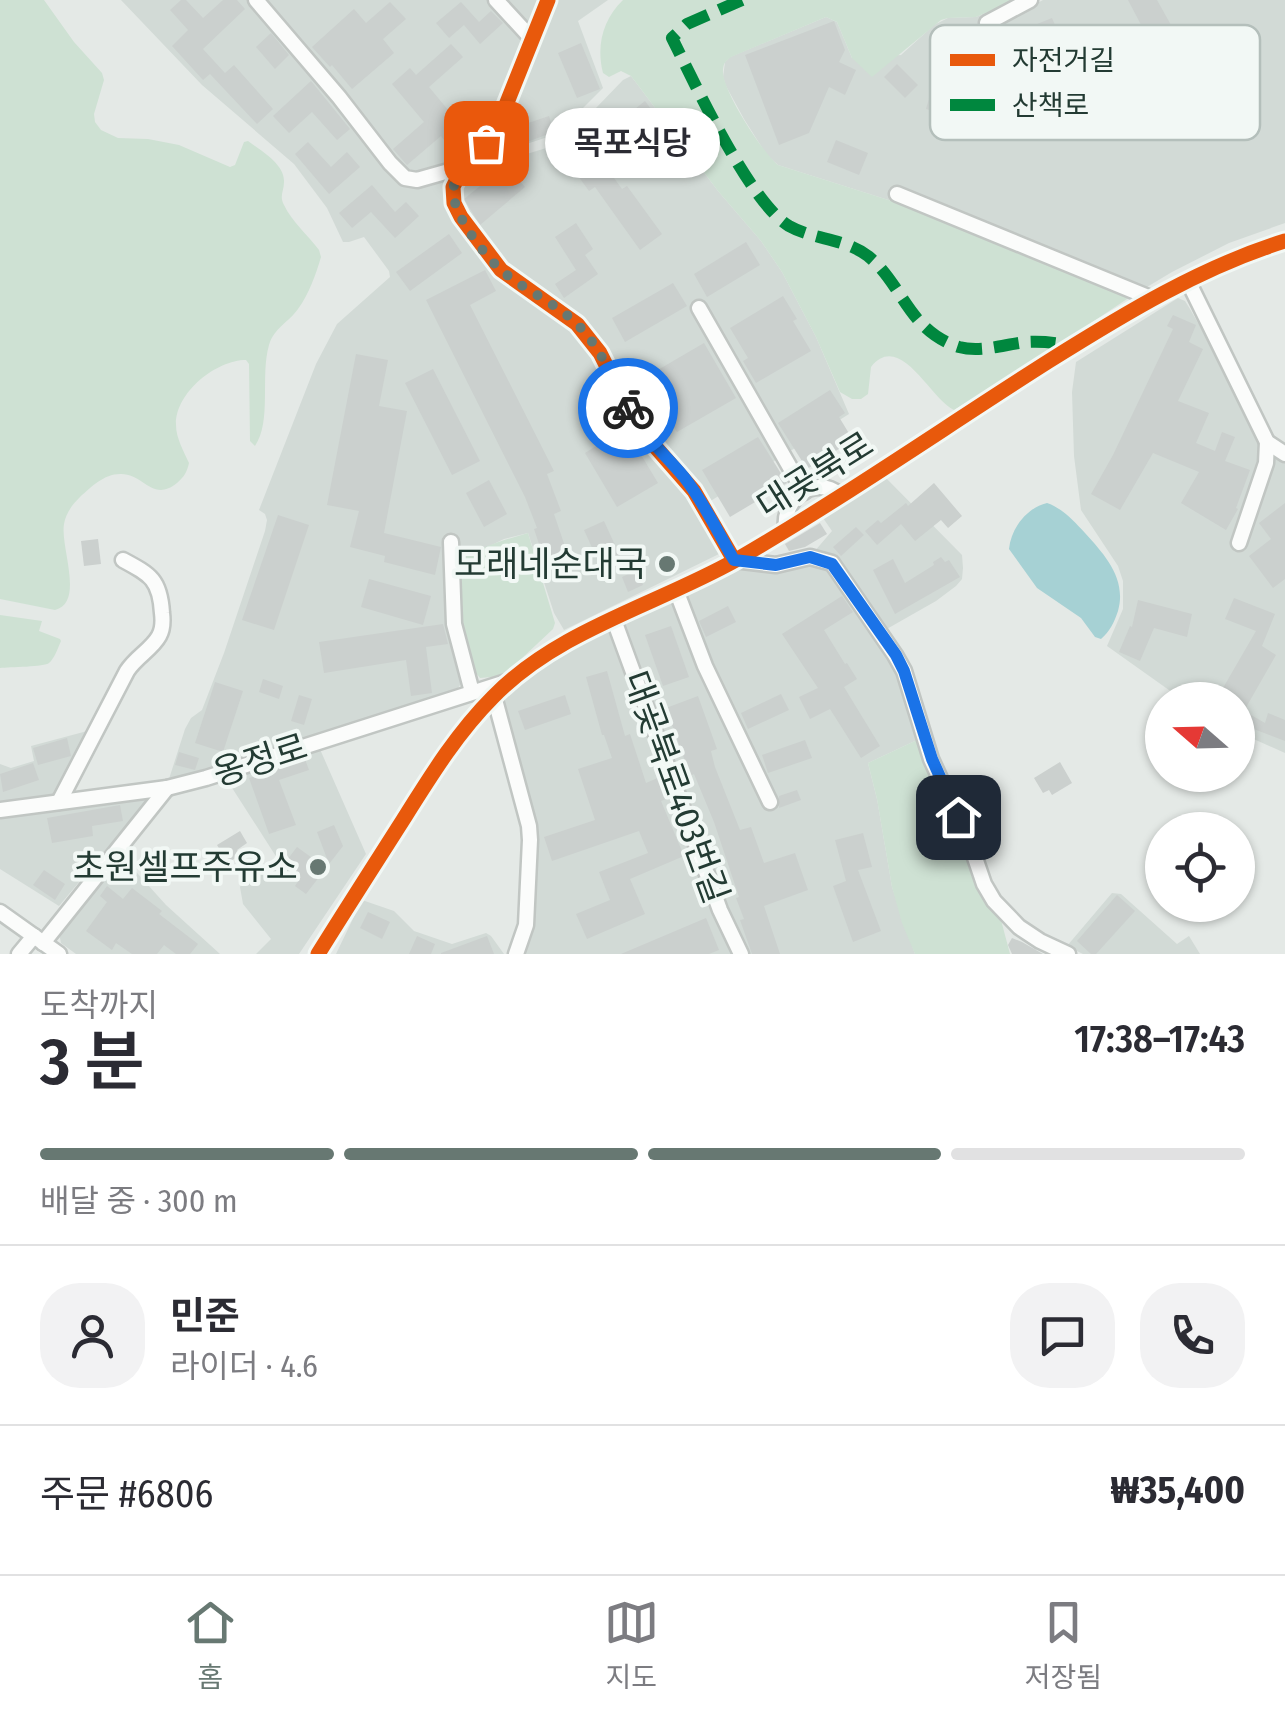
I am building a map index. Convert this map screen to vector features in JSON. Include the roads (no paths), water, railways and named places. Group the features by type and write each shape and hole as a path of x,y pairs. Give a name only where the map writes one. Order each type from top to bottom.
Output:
{"street":[{"path":"256,0 405,178 417,180 463,168"},
{"path":"496,0 531,38"},
{"path":"548,0 496,130 463,168 453,187 460,217 501,270 577,324 600,353 631,415 652,444 682,474 734,560 776,565 810,557 832,564 904,671 932,759 994,901 1019,927 1068,954"},
{"path":"987,23 1030,0"},
{"path":"897,194 1152,299"},
{"name":"대곶북로","path":"318,954 428,780 467,727 494,696 541,658 734,560 1152,299 1250,252 1285,241"},
{"path":"1188,281 1267,442 1266,463 1239,543"},
{"path":"699,308 804,492"},
{"path":"1267,442 1285,454"},
{"path":"786,529 788,505 804,492 822,486 840,496"},
{"path":"451,542 454,624 472,692"},
{"path":"58,802 128,671 156,641 162,627 158,586 148,574 123,560"},
{"path":"676,590 705,666 770,802"},
{"name":"대곶북로403번길","path":"614,620 720,910 741,954"},
{"name":"옹정로","path":"0,810 167,788 512,680"},
{"path":"494,696 529,826 526,924 516,954"},
{"path":"19,954 39,939 167,788"},
{"path":"0,912 60,954"}],"water":[{"path":"1047,503 1081,528 1117,578 1118,611 1101,639 1081,618 1037,588 1009,549 1021,520 1032,509"}],"place":[{"name":"목포식당","path":"486,143"},
{"name":"모래네순대국","path":"667,564"},
{"name":"초원셀프주유소","path":"318,867"}]}
